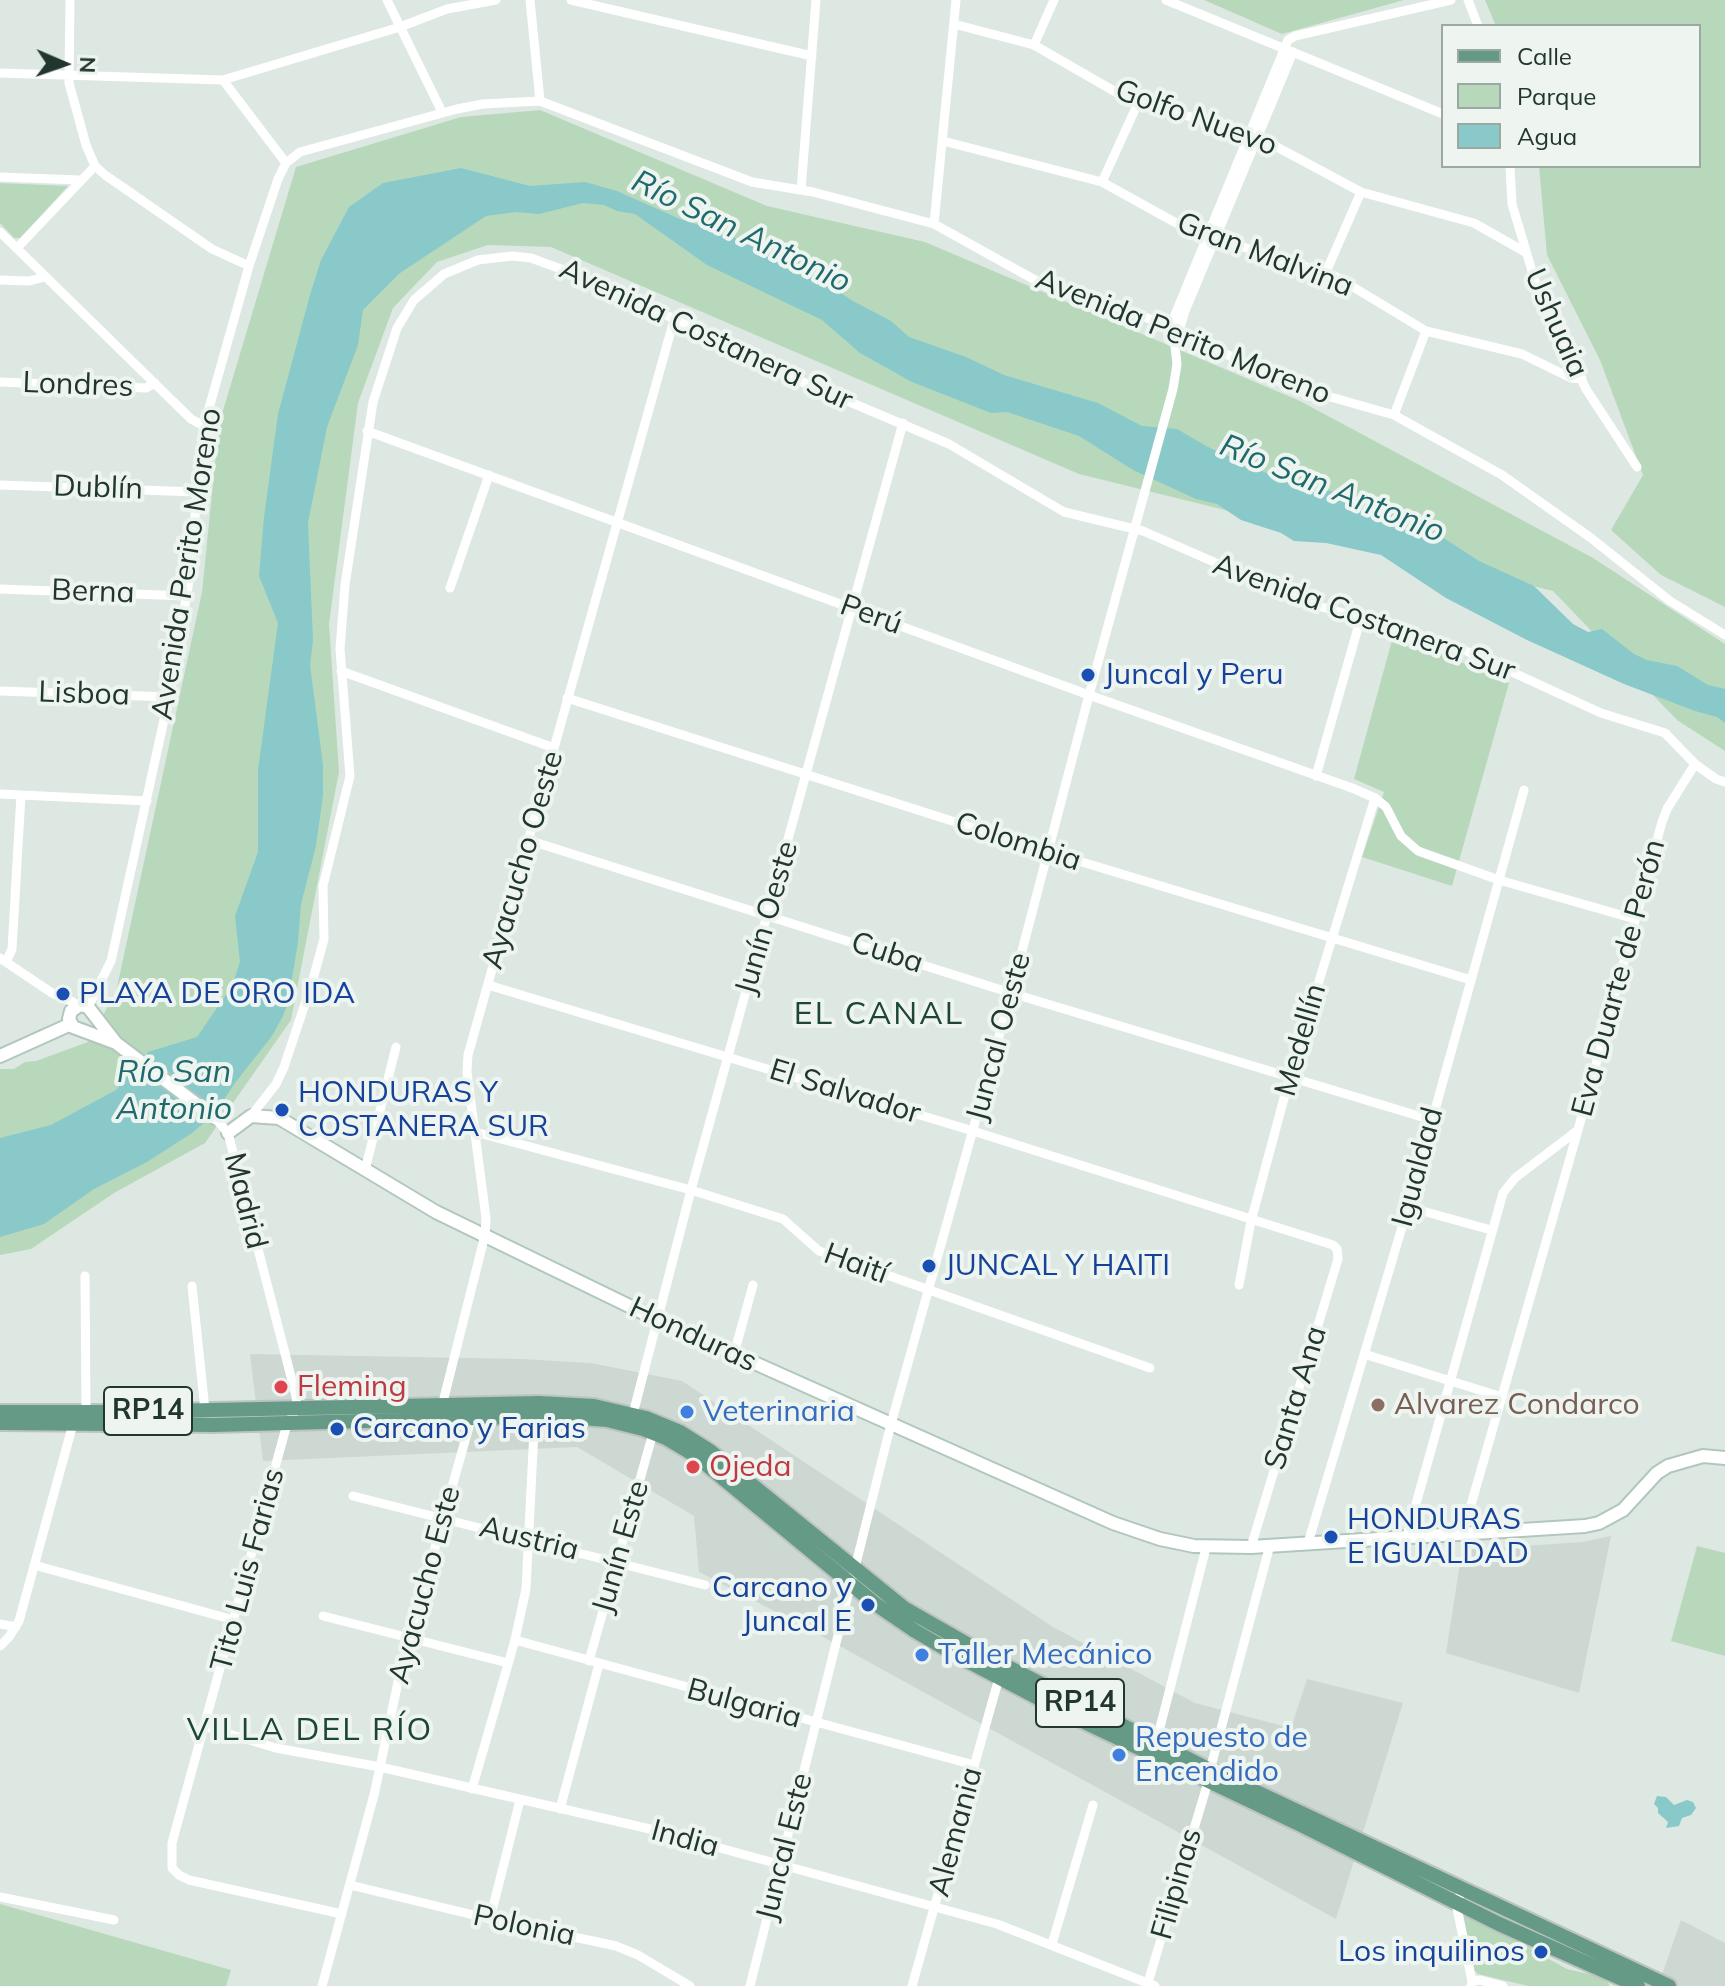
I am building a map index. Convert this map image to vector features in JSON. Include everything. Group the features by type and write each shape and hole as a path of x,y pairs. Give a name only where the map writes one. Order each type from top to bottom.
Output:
{"main road":[{"path":"0,1056 75,1025 93,1024 87,1008 73,1009 75,1025"},
{"name":"Madrid","path":"87,1008 120,1047"},
{"name":"Madrid","path":"75,1025 120,1047 215,1118"},
{"path":"228,1133 251,1116"},
{"name":"Honduras","path":"251,1116 279,1118 436,1212 656,1319 1135,1531 1206,1548 1599,1523 1623,1510 1657,1473 1668,1466 1703,1456 1725,1458"},
{"name":"RP14","path":"0,1412 557,1404 594,1406 669,1426 710,1451 903,1624 999,1678 1209,1776 1380,1850 1669,1986"},
{"path":"287,1424 298,1415 326,1414 341,1407"},
{"path":"213,1425 237,1418 286,1416 297,1409"},
{"name":"RP14","path":"0,1423 213,1425 537,1416 607,1420 653,1433 686,1449 783,1529 802,1537 851,1576 921,1619 1004,1665 1122,1723 1209,1776 1313,1831 1617,1982 1638,1986"},
{"path":"1456,1903 1460,1898 1466,1898 1527,1927 1547,1929"}],"street":[{"path":"70,0 68,75 86,145 95,166 212,249 249,266"},
{"path":"387,0 442,112"},
{"path":"0,73 223,80 400,27 447,9 496,0"},
{"path":"530,0 540,101"},
{"path":"571,0 812,56"},
{"path":"801,190 816,0"},
{"path":"934,224 956,0"},
{"path":"1034,45 1054,0"},
{"path":"1166,0 1441,113"},
{"path":"1176,329 1253,133 1295,36 1451,0"},
{"path":"1468,0 1477,24"},
{"name":"Golfo Nuevo","path":"954,24 1034,45 1138,103 1253,133 1361,192 1474,223 1525,252"},
{"path":"223,80 286,163"},
{"name":"Avenida Perito Moreno","path":"87,1008 109,968 169,697 187,596 204,426 249,266 278,179 286,163 309,149 442,112 483,104 540,101 760,184 801,190 934,224 1053,290 1121,308 1176,329 1235,356 1279,382 1394,415 1502,475 1591,538 1670,601 1725,635"},
{"path":"1102,182 1138,103"},
{"name":"Gran Malvina","path":"943,141 1102,182 1210,239 1326,272 1426,331 1522,354 1571,378 1582,379"},
{"path":"17,248 95,166"},
{"name":"Ushuaia","path":"1510,168 1512,204 1538,291 1582,379 1637,467"},
{"path":"0,177 79,180"},
{"path":"1326,272 1361,192"},
{"path":"0,232 191,419 204,426"},
{"name":"Avenida Costanera Sur","path":"251,1116 276,1084 284,1067 324,939 323,886 350,776 340,649 345,585 367,431 382,370 397,328 414,300 429,285 458,266 478,260 512,256 545,261 612,288 786,375 903,423 972,456 1064,512 1134,529 1310,604 1464,650 1601,713 1665,733 1695,764 1725,782"},
{"path":"0,280 29,281 45,277"},
{"name":"Ayacucho Oeste","path":"442,1406 485,1235 486,1218 467,1072 468,1055 674,320"},
{"name":"Juncal Oeste","path":"851,1576 1173,389 1176,329"},
{"path":"1394,415 1426,331"},
{"name":"Londres","path":"0,382 146,388 155,383"},
{"name":"Junín Oeste","path":"633,1414 691,1190 903,423"},
{"name":"Perú","path":"367,431 1375,798"},
{"path":"450,588 489,475"},
{"name":"Dublín","path":"0,485 197,492"},
{"name":"Berna","path":"0,589 187,596"},
{"path":"1316,776 1361,617"},
{"path":"341,671 554,748"},
{"name":"Lisboa","path":"0,691 169,697"},
{"name":"Colombia","path":"567,698 1049,852 1471,980"},
{"name":"Eva Duarte de Perón","path":"1407,1536 1503,1193 1509,1184 1578,1130 1667,809 1695,764"},
{"name":"Igualdad","path":"1308,1543 1408,1207 1524,790"},
{"path":"0,794 147,801"},
{"path":"3,960 12,949 21,795"},
{"path":"1375,798 1386,807 1401,836 1418,851 1499,880 1635,919"},
{"name":"Medellín","path":"1239,1285 1251,1221 1290,1076 1375,798"},
{"name":"Cuba","path":"528,840 1011,993 1432,1120"},
{"name":"Madrid","path":"3,960 52,993 87,1008"},
{"name":"El Salvador","path":"488,985 973,1131 1251,1221 1327,1242 1337,1249"},
{"name":"Madrid","path":"52,993 75,1025"},
{"path":"365,1170 396,1047"},
{"name":"Madrid","path":"215,1118 228,1133 297,1409"},
{"path":"1463,1533 1578,1130"},
{"name":"Haití","path":"475,1132 691,1190 783,1219 819,1251 1150,1368"},
{"path":"1408,1207 1491,1230"},
{"name":"Santa Ana","path":"1251,1547 1338,1259 1337,1249"},
{"path":"85,1276 86,1412"},
{"path":"734,1354 753,1285"},
{"path":"192,1286 205,1410"},
{"path":"1364,1354 1502,1397"},
{"name":"Tito Luis Farias","path":"297,1409 287,1424 171,1856 172,1868 189,1880 342,1914"},
{"name":"Ayacucho Este","path":"322,1986 442,1517 472,1416"},
{"path":"472,1789 515,1640 526,1589 537,1416"},
{"path":"0,1646 16,1627 73,1424"},
{"name":"Junín Este","path":"560,1809 616,1560 653,1433"},
{"name":"Austria","path":"353,1496 529,1538 705,1585"},
{"path":"1209,1776 1270,1545"},
{"path":"1156,1743 1206,1548"},
{"path":"34,1565 234,1620"},
{"name":"Juncal Este","path":"750,1986 851,1576"},
{"path":"323,1616 508,1663"},
{"path":"0,1624 16,1627"},
{"name":"Bulgaria","path":"515,1640 974,1765"},
{"name":"Alemania","path":"912,1986 999,1678"},
{"name":"India","path":"206,1727 276,1748 380,1767 650,1829 782,1865 997,1924 1150,1985"},
{"name":"Filipinas","path":"1150,1985 1209,1776"},
{"path":"490,1919 520,1800"},
{"path":"1052,1944 1093,1805"},
{"name":"Polonia","path":"350,1885 625,1949 690,1986"},
{"path":"1463,1889 1456,1903 1472,1984 1480,1980 1503,1986"},
{"path":"0,1897 114,1920"}],"shaded area":[{"path":"250,1354 591,1363 682,1381 1053,1627 1195,1703 1291,1728 1307,1679 1403,1703 1336,1919 807,1628 699,1572 694,1516 577,1447 263,1461"},
{"path":"1611,1536 1579,1693 1446,1653 1462,1550 1583,1542"},
{"path":"1681,1920 1725,1943 1725,1986 1658,1986"}],"green space":[{"path":"1204,0 1404,0 1282,34"},
{"path":"1485,0 1725,0 1725,607 1661,575 1611,530 1643,475 1600,360 1547,255 1539,168 1701,168 1701,24 1495,24"},
{"path":"540,110 767,206 925,242 1300,401 1593,558 1725,644 1725,751 1677,720 1553,591 1079,474 551,247 488,245 437,262 393,308 358,403 329,624 339,772 291,1020 205,1143 114,1193 31,1249 0,1255 0,1069 14,1069 25,1062 88,1042 116,992 202,592 219,424 296,167 461,117"},
{"path":"0,183 68,186 20,238 14,238 0,223"},
{"path":"1394,633 1509,683 1452,886 1362,857 1384,792 1354,779"},
{"path":"1697,1546 1725,1553 1725,1656 1671,1641"},
{"path":"0,1904 231,1970 226,1986 0,1986"},
{"path":"1463,1917 1473,1917 1567,1969 1605,1978 1610,1986 1528,1986 1478,1974 1473,1969"}],"water":[{"name":"Río San Antonio","path":"461,168 530,186 585,182 617,191 793,262 853,301 891,321 909,337 966,357 1004,375 1098,403 1142,426 1177,429 1208,447 1296,486 1317,487 1353,498 1429,534 1439,535 1479,561 1534,586 1573,624 1588,632 1602,629 1634,654 1677,666 1708,685 1725,689 1725,723 1717,717 1624,684 1527,640 1446,598 1381,555 1326,543 1294,541 1281,533 1241,520 1217,504 1196,499 1133,470 1079,436 1007,412 991,413 912,382 860,353 822,320 707,265 635,214 583,203 539,214 516,212 486,216 400,273 363,310 358,345 327,427 308,523 313,640 310,665 323,765 323,795 316,846 301,904 288,1003 283,1016 272,1036 215,1113 192,1133 147,1162 94,1189 44,1224 0,1237 0,1138 51,1125 116,1090 148,1052 197,1037 232,986 240,962 235,916 258,852 258,770 278,623 259,576 264,517 278,414 310,295 321,260 349,207 383,183"},
{"path":"1657,1796 1666,1797 1674,1805 1687,1800 1693,1802 1696,1808 1691,1815 1682,1818 1679,1826 1666,1828 1668,1822 1654,1804"}],"place":[{"name":"Juncal y Peru","path":"1088,675"},
{"name":"PLAYA DE ORO IDA","path":"63,994"},
{"name":"HONDURAS Y COSTANERA SUR","path":"282,1110"},
{"name":"JUNCAL Y HAITI","path":"929,1266"},
{"name":"Fleming","path":"281,1387"},
{"name":"Alvarez Condarco","path":"1378,1405"},
{"name":"Veterinaria","path":"687,1412"},
{"name":"Carcano y Farias","path":"337,1429"},
{"name":"Ojeda","path":"693,1467"},
{"name":"HONDURAS E IGUALDAD","path":"1331,1537"},
{"name":"Carcano y Juncal E","path":"868,1605"},
{"name":"Taller Mecánico","path":"922,1655"},
{"name":"Repuesto de Encendido","path":"1119,1755"},
{"name":"Los inquilinos","path":"1541,1952"}],"district":[{"name":"EL CANAL","path":"879,1014"},
{"name":"VILLA DEL RÍO","path":"310,1730"}]}
